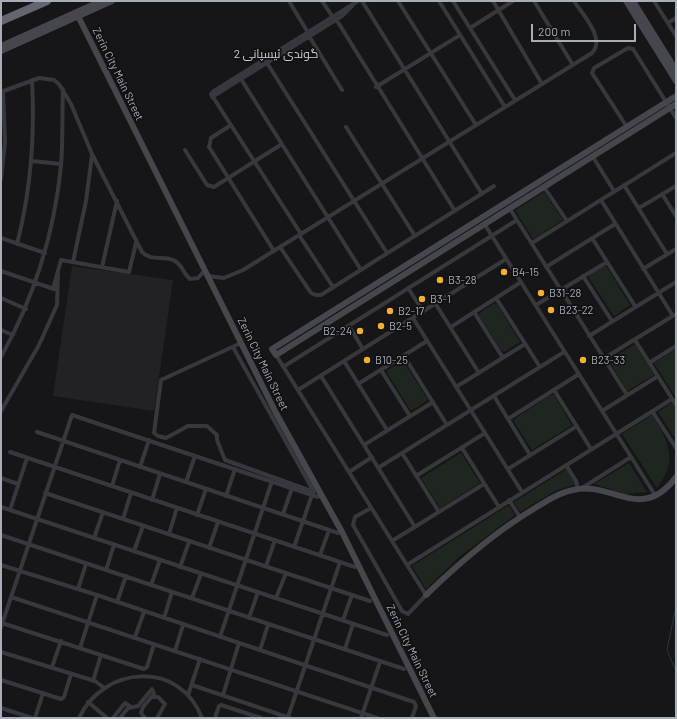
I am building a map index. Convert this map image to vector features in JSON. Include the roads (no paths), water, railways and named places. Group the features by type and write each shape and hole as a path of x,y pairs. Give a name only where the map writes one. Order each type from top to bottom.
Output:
{"highway":[{"path":"1,21 47,1"}],"street":[{"path":"1,46 101,1"},
{"path":"1,51 112,1"},
{"path":"288,1 307,31"},
{"path":"322,1 332,16"},
{"path":"362,1 482,194"},
{"path":"398,1 476,125"},
{"path":"439,1 505,106"},
{"path":"453,1 516,100"},
{"path":"493,1 542,84"},
{"path":"470,28 513,1"},
{"path":"534,1 573,65"},
{"path":"1,179 5,142 2,92 32,80 48,78 54,80 63,89 76,114 92,154 117,201 136,243 142,252 148,258 169,259 176,261 190,279 198,278 206,273 218,278 231,277 592,53 597,43 596,36 574,1"},
{"path":"626,1 676,70"},
{"path":"633,1 676,81"},
{"path":"654,1 676,36"},
{"path":"212,97 346,13 356,2"},
{"path":"333,287 211,94 307,31 356,2"},
{"name":"Zerin City Main Street","path":"78,16 286,433 355,556 434,718"},
{"path":"668,23 676,18"},
{"path":"336,19 376,87 455,211"},
{"path":"376,87 460,34"},
{"path":"309,36 342,90"},
{"path":"627,127 593,74 594,68 627,48 632,48 676,118"},
{"path":"267,63 387,253"},
{"path":"241,79 360,270"},
{"path":"17,244 24,216 32,162 34,114 32,80"},
{"path":"1,358 26,309 45,253 55,207 61,164 63,89"},
{"path":"463,234 485,224 593,156 668,105 676,96"},
{"path":"426,595 274,352 463,234 571,162 627,127 668,105 676,104"},
{"path":"230,125 211,138 208,144 210,150 274,251"},
{"path":"346,127 415,236"},
{"path":"185,150 209,186 216,187 282,144"},
{"path":"532,243 676,153"},
{"path":"73,262 85,206 92,154"},
{"path":"593,156 614,191"},
{"path":"32,162 61,164"},
{"path":"571,162 574,168"},
{"path":"624,185 667,254"},
{"path":"280,247 311,293 318,295 494,186"},
{"path":"639,208 676,186"},
{"path":"544,187 567,221"},
{"path":"662,194 676,216"},
{"path":"601,200 674,315 604,359"},
{"path":"102,267 117,201"},
{"path":"510,208 627,395"},
{"path":"283,367 517,220"},
{"path":"485,224 655,495"},
{"path":"546,267 615,224"},
{"path":"1,238 45,253"},
{"path":"592,238 635,306"},
{"path":"53,289 61,260 129,272 136,243"},
{"path":"644,269 676,249"},
{"path":"298,390 506,259"},
{"path":"536,305 607,262"},
{"path":"1,271 58,291"},
{"path":"1,411 42,339 57,305 58,273"},
{"path":"583,276 612,321"},
{"path":"451,327 521,282"},
{"path":"589,336 635,306 676,282"},
{"path":"408,288 423,311"},
{"path":"1,298 26,309"},
{"path":"496,298 540,367"},
{"path":"435,303 479,373"},
{"path":"474,312 503,358"},
{"path":"413,318 522,492"},
{"path":"349,326 363,349"},
{"path":"1,330 13,335"},
{"path":"635,340 676,405"},
{"path":"358,384 427,341"},
{"path":"234,348 314,492 225,460 217,440 217,435 207,426 201,424 188,426 166,438 158,436 154,432 161,380 242,344"},
{"path":"456,387 525,344"},
{"path":"649,363 676,346"},
{"path":"378,468 564,352"},
{"path":"404,356 447,425"},
{"path":"344,361 387,430"},
{"path":"381,370 410,416"},
{"path":"508,419 579,374"},
{"path":"321,376 415,527"},
{"path":"602,411 658,376"},
{"path":"554,390 591,449"},
{"path":"494,396 530,455"},
{"path":"408,565 509,500 672,399"},
{"path":"364,445 433,402"},
{"path":"652,411 676,448"},
{"path":"154,644 145,669 61,641 2,625 62,441 73,415 318,497"},
{"path":"508,469 576,426"},
{"path":"37,432 338,533"},
{"path":"416,476 485,434"},
{"path":"140,467 149,440"},
{"path":"462,448 499,507"},
{"path":"10,452 354,567"},
{"path":"402,453 439,512"},
{"path":"186,482 195,456"},
{"path":"349,472 372,457"},
{"path":"371,508 355,517 353,525 402,611 408,614 426,595 482,544 520,517 557,496 580,489 631,457"},
{"path":"10,510 27,458"},
{"path":"112,486 120,460"},
{"path":"566,465 580,489"},
{"path":"226,496 235,469"},
{"path":"152,500 160,474"},
{"path":"580,489 602,490 630,499 655,495 664,489 676,477"},
{"path":"1,478 18,484"},
{"path":"220,637 272,481"},
{"path":"392,541 484,484"},
{"path":"283,514 292,488"},
{"path":"198,515 206,489"},
{"path":"45,493 370,601"},
{"path":"123,519 131,493"},
{"path":"294,547 312,495"},
{"path":"509,500 520,517"},
{"path":"1,507 387,635"},
{"path":"169,534 177,508"},
{"path":"94,538 103,512"},
{"path":"209,548 218,522"},
{"path":"134,551 143,526"},
{"path":"320,555 329,530"},
{"path":"1,536 404,669"},
{"path":"266,566 275,540"},
{"path":"180,567 189,542"},
{"path":"106,570 114,545"},
{"path":"151,585 160,560"},
{"path":"192,685 289,718 340,562"},
{"path":"78,589 86,564"},
{"path":"1,565 97,595 416,703 412,718"},
{"path":"276,598 286,573"},
{"path":"192,598 201,574"},
{"path":"117,602 126,576"},
{"path":"164,618 172,592"},
{"path":"249,618 258,592"},
{"path":"80,648 97,595"},
{"path":"343,620 352,595"},
{"path":"11,597 297,691 362,716 377,718"},
{"path":"135,637 144,612"},
{"path":"345,650 353,624"},
{"path":"175,651 183,625"},
{"path":"260,650 268,625"},
{"path":"52,667 61,641"},
{"path":"223,695 239,643"},
{"path":"1,652 52,667 93,681 104,687"},
{"path":"93,681 101,655"},
{"path":"188,695 200,659"},
{"path":"362,716 380,662"},
{"path":"1,680 62,698 71,674"},
{"path":"79,718 88,702 104,687 123,678 144,676 168,681 188,695 202,718"},
{"path":"138,706 152,689 154,692 142,709 143,717"},
{"path":"1,708 34,718 43,693"},
{"path":"151,697 158,697 165,704 157,718"},
{"path":"88,702 106,718"},
{"path":"113,718 125,703 131,707"},
{"path":"215,718 219,706 221,705 261,718"},
{"path":"120,718 128,708 138,706 142,709"}],"waterway":[{"path":"676,606 667,650 676,671"}],"place":[{"name":"B4-15","path":"504,272"},
{"name":"B3-28","path":"440,280"},
{"name":"B31-28","path":"541,293"},
{"name":"B3-1","path":"422,299"},
{"name":"B23-22","path":"551,310"},
{"name":"B2-17","path":"390,311"},
{"name":"B2-5","path":"381,326"},
{"name":"B2-24","path":"360,331"},
{"name":"B10-25","path":"367,360"},
{"name":"B23-33","path":"583,360"}],"district":[{"name":"گوندی ئیسپانی 2","path":"276,54"}]}
